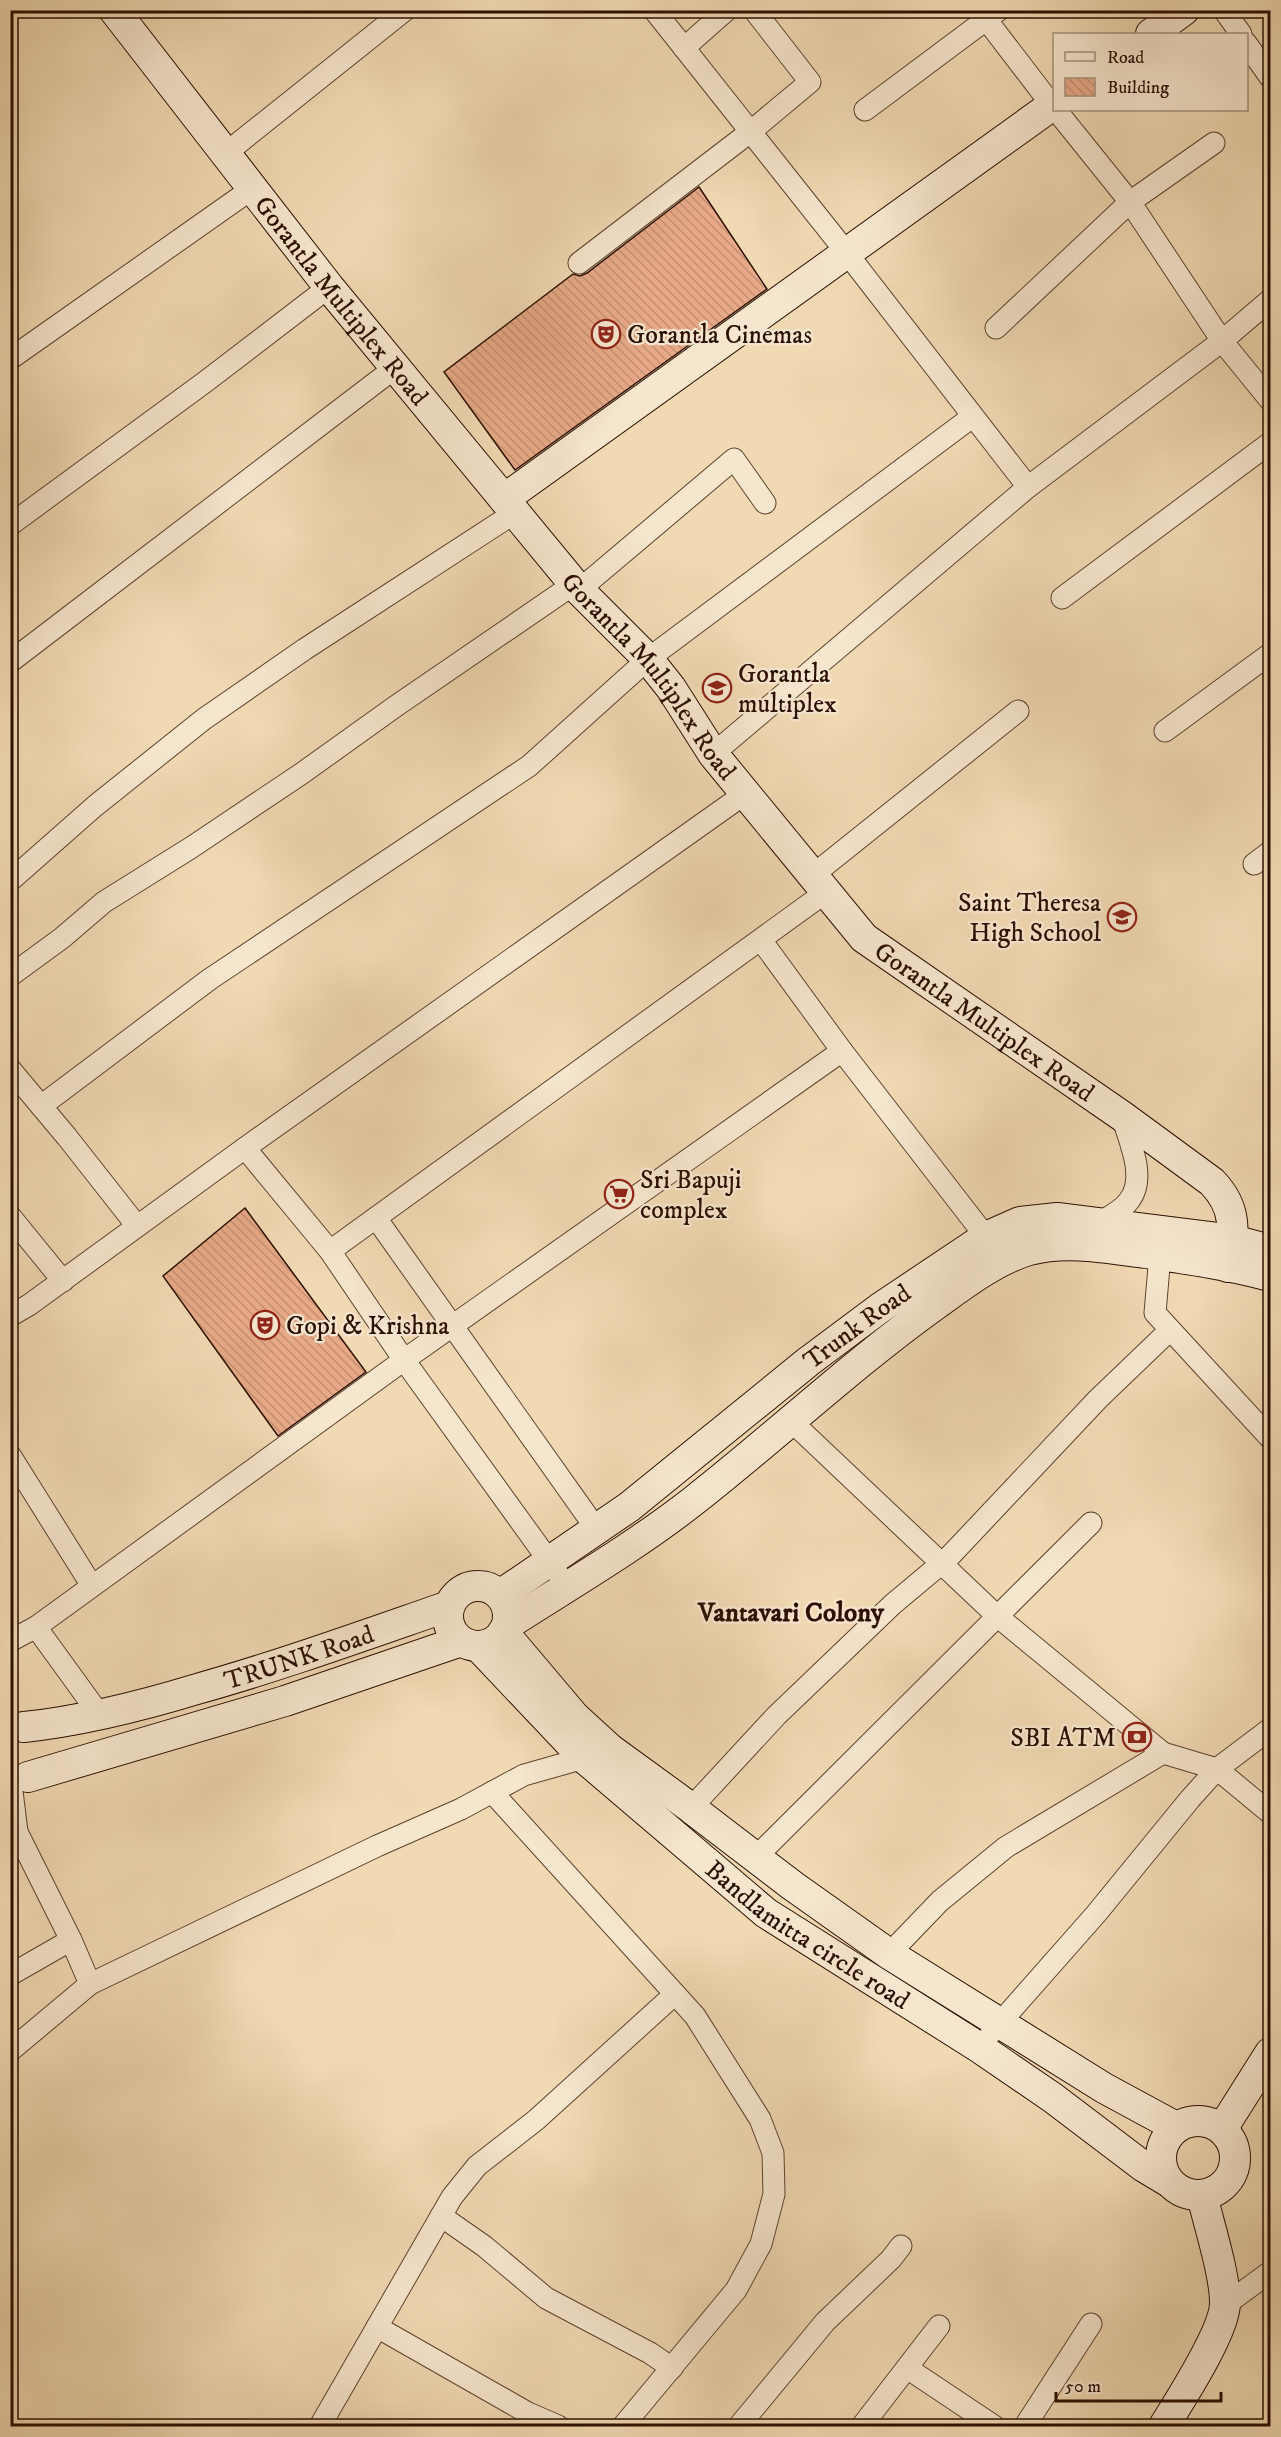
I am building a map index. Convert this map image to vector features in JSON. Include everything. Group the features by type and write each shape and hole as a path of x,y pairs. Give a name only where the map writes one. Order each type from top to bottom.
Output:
{"street":[{"name":"Gorantla Multiplex Road","path":"114,10 329,287 577,587 648,659 671,688 713,754 864,938 1122,1116 1212,1182 1220,1190 1232,1212 1231,1253"},
{"path":"226,153 405,10"},
{"path":"654,10 1028,487"},
{"path":"684,48 727,10"},
{"path":"579,263 750,132 810,82 754,10"},
{"path":"1152,33 1184,10"},
{"path":"1224,10 1239,33"},
{"path":"865,110 988,14 1053,106"},
{"path":"1248,46 1270,77"},
{"path":"10,881 95,806 204,719 510,505 846,252 1053,108"},
{"path":"1057,111 1130,202 1222,341 1270,400"},
{"path":"996,328 1130,202 1214,143"},
{"path":"10,359 253,188"},
{"path":"10,525 205,382 329,287"},
{"path":"713,754 1028,487 1222,341 1270,300"},
{"path":"10,662 396,368"},
{"path":"41,1106 210,979 529,766 648,659 972,417"},
{"path":"1062,598 1270,442"},
{"path":"10,976 62,938 104,902 192,847 301,774 405,699 577,587 734,459 765,503"},
{"path":"1165,731 1270,654"},
{"path":"330,1251 760,940 820,884 1018,711"},
{"path":"10,1316 63,1281 245,1148 746,793"},
{"path":"760,940 842,1051 986,1237"},
{"path":"10,1641 36,1627 404,1360 842,1051"},
{"path":"10,1070 137,1226"},
{"path":"1101,1222 1128,1203 1137,1184 1136,1169 1122,1116"},
{"path":"245,1148 330,1251 404,1360 567,1586"},
{"path":"10,1216 63,1281"},
{"path":"376,1218 590,1520"},
{"name":"Trunk Road","path":"500,1595 628,1507 754,1404 871,1314 986,1237 1020,1222 1057,1218 1101,1222 1231,1253 1270,1276"},
{"name":"Trunk Road","path":"17,1781 285,1701 487,1636 621,1554 692,1503 900,1330 960,1287 1001,1262 1027,1251 1057,1245 1092,1246 1160,1255 1270,1250"},
{"path":"1160,1255 1155,1313 1270,1438"},
{"path":"691,1808 776,1716 893,1604 940,1564 1098,1399 1170,1330"},
{"path":"790,1420 997,1617 1163,1753 1217,1769 1270,1813"},
{"path":"10,1455 92,1586"},
{"path":"756,1857 1091,1523"},
{"path":"471,1586 487,1587 500,1595 507,1609 487,1636 452,1632 447,1619 449,1606 458,1593 471,1586"},
{"name":"TRUNK Road","path":"17,1725 49,1724 147,1704 277,1666 449,1606"},
{"path":"36,1627 99,1714"},
{"name":"Bandlamitta circle road","path":"487,1636 519,1693 593,1750 766,1913 980,2048 1053,2098 1144,2168 1169,2182 1178,2190 1189,2195 1202,2195"},
{"path":"17,1725 33,1734 39,1744 36,1768 17,1781 17,1832 71,1940 90,1984"},
{"path":"980,2048 999,2022 1096,1914 1217,1769 1270,1729"},
{"path":"10,2051 90,1984 377,1846 461,1809 524,1775 593,1750 691,1808 793,1886 889,1954 1104,2088 1176,2127"},
{"path":"889,1954 940,1901 1006,1847 1163,1753"},
{"path":"492,1792 695,2016 760,2119 772,2152 774,2194 761,2244 736,2290 623,2427"},
{"path":"10,1975 71,1940"},
{"path":"320,2427 452,2196 477,2166 536,2120 675,1994"},
{"path":"1222,2129 1270,2053"},
{"path":"1164,2427 1213,2341 1225,2305 1215,2248 1202,2195 1222,2187 1233,2169 1234,2147 1222,2129 1211,2123 1187,2122 1176,2127 1167,2136 1160,2160 1162,2172 1169,2182"},
{"path":"441,2216 484,2246 526,2284 546,2298 650,2353 672,2368"},
{"path":"739,2427 825,2322 902,2246"},
{"path":"1225,2305 1270,2272"},
{"path":"1025,2427 1091,2324"},
{"path":"862,2427 939,2326"},
{"path":"377,2327 528,2414 558,2427"},
{"path":"907,2368 994,2427"}],"building":[{"name":"Gorantla Cinemas","path":"699,187 767,289 515,470 444,372 573,274 580,276 587,273"},
{"name":"Gopi & Krishna","path":"245,1208 366,1372 278,1436 163,1276"}],"place":[{"name":"Gorantla Cinemas","path":"606,334"},
{"name":"Gorantla multiplex","path":"717,688"},
{"name":"Saint Theresa High School","path":"1122,917"},
{"name":"Sri Bapuji complex","path":"619,1194"},
{"name":"Gopi & Krishna","path":"265,1325"},
{"name":"SBI ATM","path":"1137,1737"}],"district":[{"name":"Vantavari Colony","path":"791,1612"}]}
